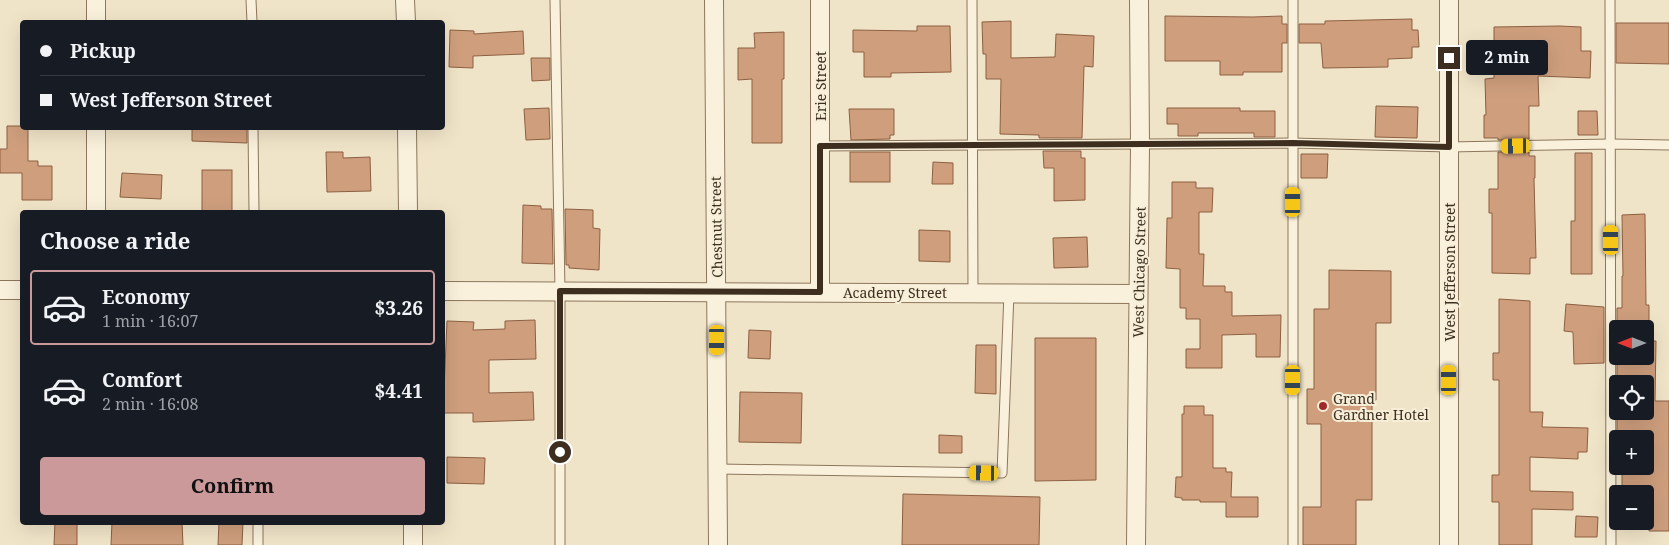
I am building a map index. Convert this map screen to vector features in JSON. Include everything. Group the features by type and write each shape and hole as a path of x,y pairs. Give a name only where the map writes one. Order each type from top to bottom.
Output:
{"street":[{"path":"96,0 96,20"},
{"path":"405,0 406,20"},
{"name":"Chestnut Street","path":"714,0 718,545"},
{"name":"Erie Street","path":"820,0 820,292"},
{"name":"West Chicago Street","path":"1136,545 1140,145 1138,0"},
{"name":"West Jefferson Street","path":"1449,0 1449,545"},
{"path":"96,130 96,210"},
{"path":"407,130 408,210"},
{"path":"0,290 20,290"},
{"name":"Academy Street","path":"445,290 1138,294"},
{"path":"412,525 413,545"}],"lane":[{"path":"251,0 252,20"},
{"path":"555,0 560,291 560,545"},
{"path":"972,0 973,293"},
{"path":"1292,545 1293,0"},
{"path":"1610,0 1611,545"},
{"path":"253,130 254,210"},
{"path":"820,146 1293,143 1449,147 1610,144 1669,145"},
{"path":"718,469 1002,473 1009,293"},
{"path":"258,525 258,545"}],"building":[{"path":"1165,16 1282,16 1282,24 1287,24 1287,43 1282,43 1282,72 1243,72 1243,75 1220,75 1220,61 1165,61"},
{"path":"1412,19 1412,30 1418,30 1419,47 1412,47 1412,58 1388,59 1388,67 1323,68 1321,43 1299,43 1299,24 1325,24 1325,21"},
{"path":"1011,21 1011,58 1055,57 1056,34 1094,36 1093,67 1084,66 1082,138 1039,138 1039,135 1000,134 1001,79 986,79 986,54 983,54 982,22"},
{"path":"1616,23 1669,23 1669,64 1616,63"},
{"path":"917,26 950,26 951,72 891,73 891,77 864,77 864,52 853,52 853,30 917,31"},
{"path":"1494,27 1581,27 1581,51 1591,51 1590,78 1538,76 1539,106 1529,106 1529,139 1498,140 1498,138 1484,138 1484,115 1486,115 1485,79 1494,78"},
{"path":"450,30 474,31 474,34 523,31 524,54 473,56 473,68 449,67"},
{"path":"784,32 782,143 752,143 752,79 738,80 738,48 755,48 754,33"},
{"path":"531,58 550,58 550,80 532,81"},
{"path":"1376,106 1418,107 1417,138 1375,137"},
{"path":"549,108 550,139 526,140 524,109"},
{"path":"1167,108 1240,108 1240,111 1275,111 1275,137 1254,137 1254,133 1198,133 1198,136 1178,136 1178,124 1167,124"},
{"path":"849,109 894,109 894,135 890,135 890,139 851,140"},
{"path":"1578,111 1597,111 1598,135 1578,135"},
{"path":"7,126 20,126 20,130 28,130 28,161 38,161 38,166 52,166 52,200 22,200 22,173 0,173 0,149 7,149"},
{"path":"192,130 247,130 247,143 192,141"},
{"path":"1043,151 1081,151 1081,158 1085,158 1085,200 1054,201 1054,168 1044,168"},
{"path":"326,152 343,152 343,158 370,157 371,191 327,192"},
{"path":"850,152 890,152 890,182 850,182"},
{"path":"1498,152 1529,152 1529,156 1535,156 1536,258 1530,258 1530,274 1492,273 1492,213 1489,213 1489,189 1498,189"},
{"path":"1575,153 1592,153 1592,274 1571,274 1571,221 1575,221"},
{"path":"1301,154 1328,154 1327,178 1301,178"},
{"path":"933,162 953,163 953,184 932,184"},
{"path":"202,170 232,170 232,210 202,210"},
{"path":"122,173 162,175 161,199 120,197"},
{"path":"1172,182 1196,182 1196,188 1213,188 1212,212 1199,212 1199,254 1204,254 1203,286 1225,286 1225,292 1232,292 1232,316 1281,315 1280,357 1256,357 1256,334 1222,335 1222,368 1186,368 1186,349 1200,349 1200,319 1186,319 1186,308 1180,308 1180,269 1166,268 1167,218 1172,218"},
{"path":"523,205 541,206 541,209 552,209 553,264 522,263"},
{"path":"565,209 593,210 593,228 600,229 599,270 569,268 569,265 566,265"},
{"path":"1645,214 1646,305 1649,305 1649,320 1617,320 1617,308 1622,308 1622,215"},
{"path":"919,230 950,231 950,262 919,261"},
{"path":"1087,237 1088,267 1054,268 1053,238"},
{"name":"Grand Gardner Hotel","path":"1329,270 1391,271 1391,323 1376,323 1376,400 1372,400 1372,500 1356,500 1356,545 1303,545 1303,507 1321,507 1321,424 1307,424 1307,389 1314,389 1314,309 1329,309"},
{"path":"1499,299 1530,301 1530,412 1543,412 1542,427 1588,428 1587,452 1578,452 1578,459 1530,457 1530,491 1573,492 1573,510 1532,509 1532,545 1499,545 1499,502 1492,502 1492,475 1499,475 1499,380 1493,380 1493,353 1499,353"},
{"path":"1566,304 1604,307 1604,363 1574,364 1573,332 1564,331"},
{"path":"535,320 536,359 489,360 489,393 533,392 534,420 473,422 473,413 445,413 447,321 474,322 473,330 505,329 505,321"},
{"path":"749,330 771,331 770,359 748,358"},
{"path":"1035,338 1096,338 1096,480 1035,481"},
{"path":"1654,341 1656,341 1655,401 1669,401 1669,531 1649,531 1654,530 1654,485 1622,485 1622,475 1654,475 1654,430 1617,430 1617,420 1654,420 1654,375 1617,375 1617,365 1654,365"},
{"path":"976,345 996,345 996,394 975,393"},
{"path":"740,392 802,393 801,443 739,442"},
{"path":"1184,406 1204,406 1204,415 1213,415 1213,468 1226,468 1226,472 1232,472 1231,497 1258,497 1258,517 1226,517 1226,502 1200,502 1200,500 1182,500 1182,498 1175,497 1176,477 1182,477 1182,414 1184,414"},
{"path":"939,435 962,436 962,453 939,453"},
{"path":"447,457 485,458 484,484 447,483"},
{"path":"903,494 1040,497 1039,545 902,545"},
{"path":"1576,516 1598,517 1597,537 1575,537"},
{"path":"55,525 77,525 77,545 54,545"},
{"path":"112,525 182,525 183,545 111,545"},
{"path":"219,525 243,525 242,545 218,545"}],"place":[{"name":"Grand Gardner Hotel","path":"1323,406"}],"route":[{"path":"560,452 560,291 820,292 820,146 1293,143 1449,147 1449,58"}]}
